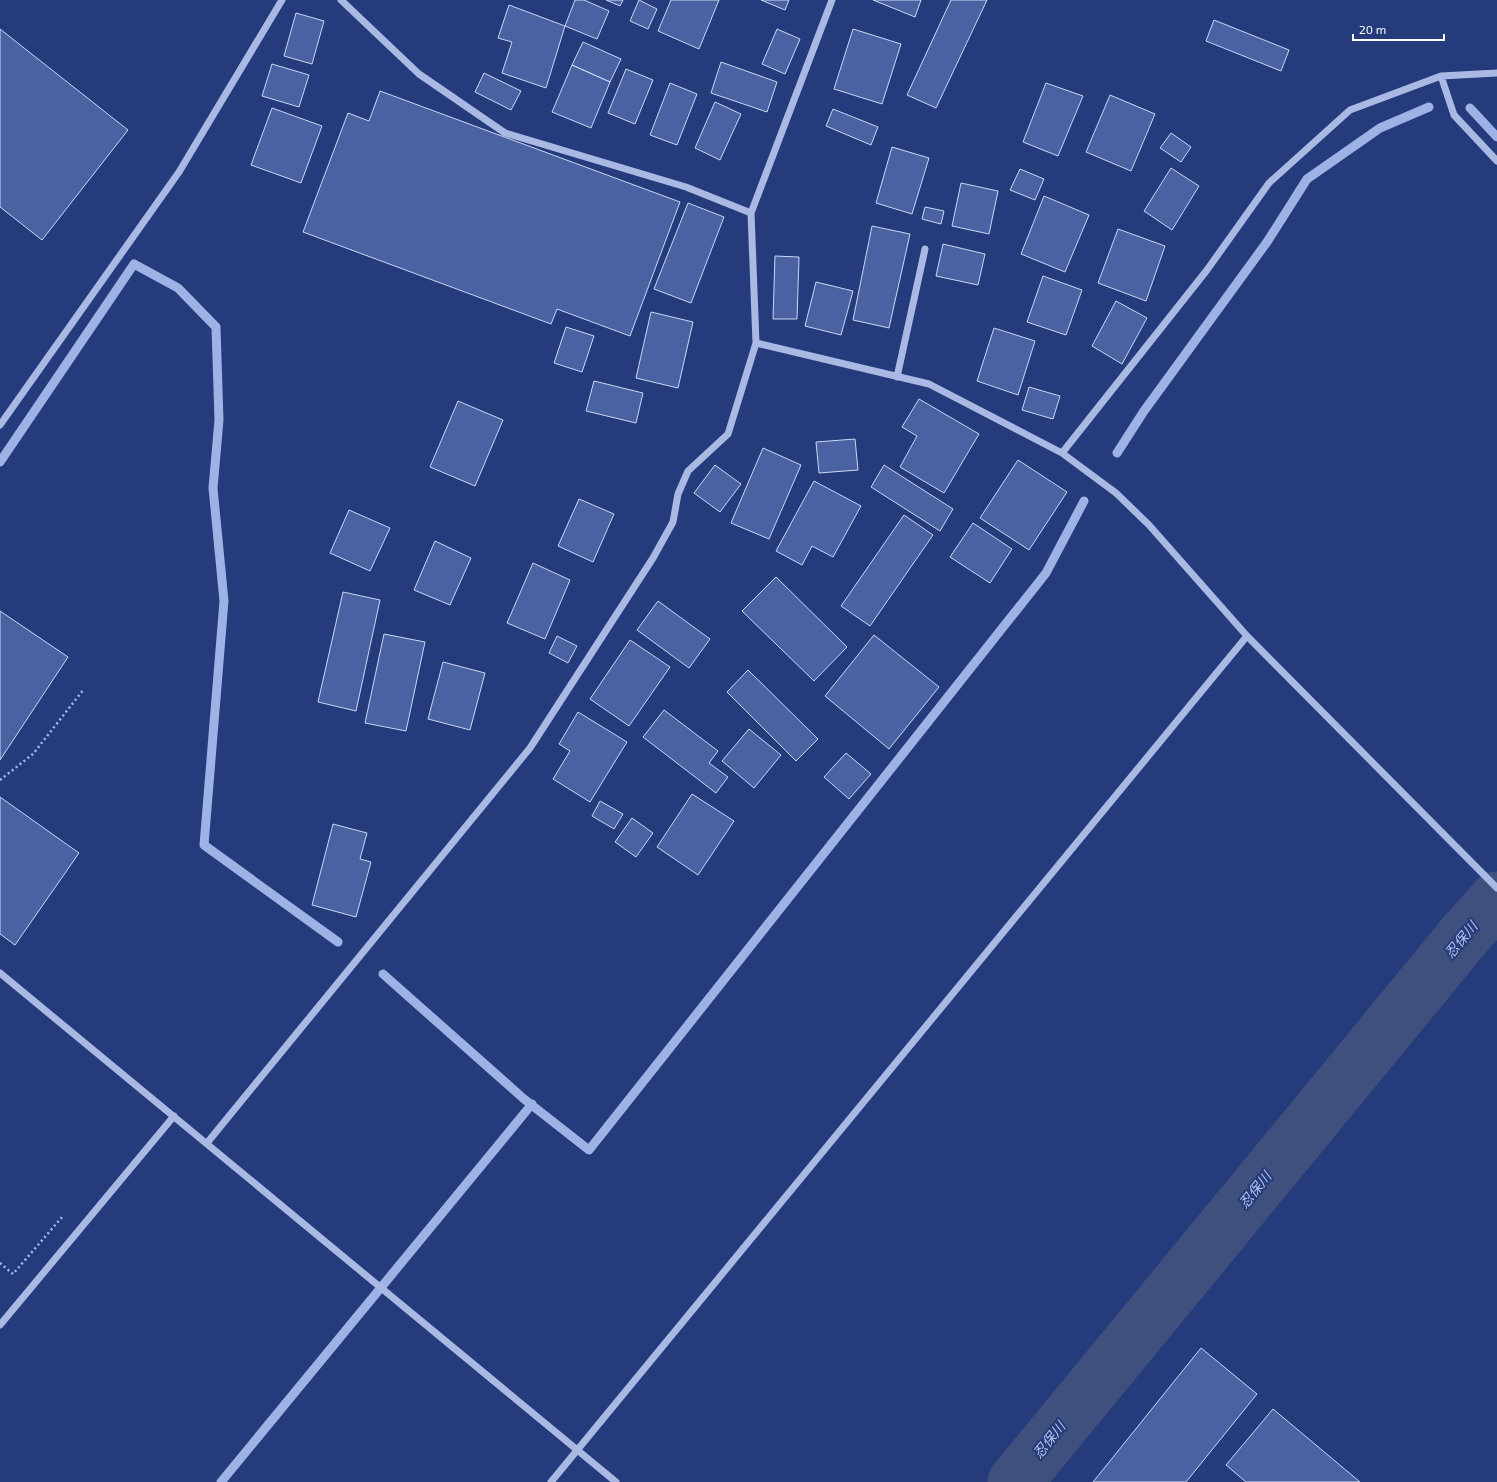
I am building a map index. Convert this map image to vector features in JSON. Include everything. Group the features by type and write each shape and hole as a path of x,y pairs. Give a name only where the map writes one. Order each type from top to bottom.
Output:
{"street":[{"path":"0,425 178,172 282,0"},
{"path":"341,0 419,74 505,133 686,187 751,213"},
{"path":"206,1143 530,748 653,558 673,522 678,494 688,471 728,434 756,343 751,213 832,0"},
{"path":"1062,453 1207,270 1269,183 1350,110 1441,76 1497,73"},
{"path":"1441,76 1454,115 1497,161"},
{"path":"897,376 925,249"},
{"path":"756,343 929,384 1062,453 1116,493 1150,525 1247,636 1497,888"},
{"path":"551,1482 1247,636"},
{"path":"0,974 616,1482"},
{"path":"0,1325 174,1116"}],"path":[{"path":"0,780 33,754 84,689"},
{"path":"0,1263 13,1274"}],"building":[{"path":"575,0 584,0 609,11 597,39 565,26"},
{"path":"606,0 623,0 620,6"},
{"path":"639,0 657,9 648,29 630,21"},
{"path":"671,0 719,0 699,49 658,31"},
{"path":"761,0 789,0 785,10"},
{"path":"873,0 921,0 915,17"},
{"path":"951,0 987,0 936,108 907,95"},
{"path":"509,5 565,26 546,88 502,73 512,42 498,38"},
{"path":"296,13 324,21 312,64 284,56"},
{"path":"1214,20 1289,50 1281,71 1206,41"},
{"path":"0,29 128,130 42,240 0,207"},
{"path":"777,29 800,39 785,74 762,64"},
{"path":"853,29 901,44 882,104 834,89"},
{"path":"583,42 621,59 610,82 572,65"},
{"path":"721,62 777,82 767,112 711,93"},
{"path":"272,64 309,75 299,107 262,96"},
{"path":"572,65 610,82 591,128 552,112"},
{"path":"626,69 653,80 635,124 608,113"},
{"path":"484,73 521,91 511,110 475,92"},
{"path":"670,83 697,94 677,145 650,135"},
{"path":"1046,83 1083,96 1058,156 1023,142"},
{"path":"380,91 680,202 630,336 557,309 551,324 303,232 348,113 369,121"},
{"path":"1110,95 1155,114 1131,171 1086,152"},
{"path":"715,102 741,114 720,160 695,148"},
{"path":"272,108 322,126 301,183 251,165"},
{"path":"833,109 878,127 871,145 826,126"},
{"path":"1171,133 1191,147 1181,162 1160,148"},
{"path":"892,147 929,158 912,214 876,203"},
{"path":"1171,168 1199,186 1172,230 1144,211"},
{"path":"1020,169 1044,179 1035,200 1010,190"},
{"path":"961,183 998,191 989,234 952,226"},
{"path":"1044,196 1089,215 1065,272 1021,254"},
{"path":"688,203 724,217 691,303 654,289"},
{"path":"925,207 944,211 941,224 922,219"},
{"path":"872,226 910,234 889,328 853,320"},
{"path":"1118,229 1165,246 1146,301 1098,283"},
{"path":"943,244 985,254 978,285 936,276"},
{"path":"775,256 799,257 797,319 773,319"},
{"path":"1043,276 1082,290 1066,335 1027,322"},
{"path":"816,282 853,291 841,335 805,326"},
{"path":"1116,301 1147,318 1122,364 1092,346"},
{"path":"651,312 693,322 678,388 636,378"},
{"path":"566,327 594,336 582,372 554,363"},
{"path":"994,328 1035,341 1018,395 977,381"},
{"path":"594,381 643,393 636,423 586,411"},
{"path":"1029,387 1060,396 1053,419 1022,410"},
{"path":"919,399 979,434 944,493 900,467 917,436 902,427"},
{"path":"458,401 503,420 475,486 430,467"},
{"path":"855,439 858,470 819,473 816,442"},
{"path":"763,448 801,465 769,539 731,523"},
{"path":"1018,460 1067,492 1029,550 980,518"},
{"path":"715,465 741,484 720,512 694,493"},
{"path":"884,465 953,509 940,531 871,487"},
{"path":"814,481 861,506 833,557 812,546 802,565 776,551"},
{"path":"579,499 614,514 593,562 558,546"},
{"path":"349,510 390,528 370,571 330,553"},
{"path":"904,515 933,535 870,626 841,606"},
{"path":"973,523 1012,549 990,583 950,557"},
{"path":"435,541 471,558 450,605 414,590"},
{"path":"533,563 570,580 545,639 507,623"},
{"path":"776,577 847,647 814,681 742,611"},
{"path":"343,592 380,600 356,711 318,702"},
{"path":"658,601 710,639 689,668 637,630"},
{"path":"0,611 68,657 0,760"},
{"path":"384,634 425,642 406,731 365,723"},
{"path":"874,635 939,687 889,749 825,696"},
{"path":"557,636 577,646 568,663 549,653"},
{"path":"630,640 670,667 629,726 590,699"},
{"path":"443,662 485,673 470,730 428,719"},
{"path":"748,670 818,739 796,761 727,692"},
{"path":"664,710 718,751 709,763 728,777 716,793 643,737"},
{"path":"578,712 627,742 590,802 553,779 570,751 559,744"},
{"path":"749,729 781,755 754,788 722,761"},
{"path":"846,753 871,774 849,799 824,777"},
{"path":"692,794 734,821 698,875 657,847"},
{"path":"0,797 79,853 15,945 0,934"},
{"path":"600,801 623,814 614,829 592,816"},
{"path":"632,818 653,833 636,857 615,842"},
{"path":"333,824 367,833 360,859 371,862 356,917 312,905"},
{"path":"1201,1348 1257,1394 1186,1482 1093,1482"},
{"path":"1273,1409 1360,1482 1246,1482 1226,1465"}],"waterway":[{"path":"1117,453 1144,411 1267,242 1307,179 1380,128 1429,107"},
{"path":"1470,108 1497,137"},
{"path":"0,462 134,264 178,288 216,327 219,420 213,488 224,601 204,845 338,942"},
{"path":"383,974 524,1099 589,1150 1046,573 1084,501"},
{"name":"忍保川","path":"1015,1482 1467,932 1497,899"},
{"path":"221,1482 532,1104"}]}
